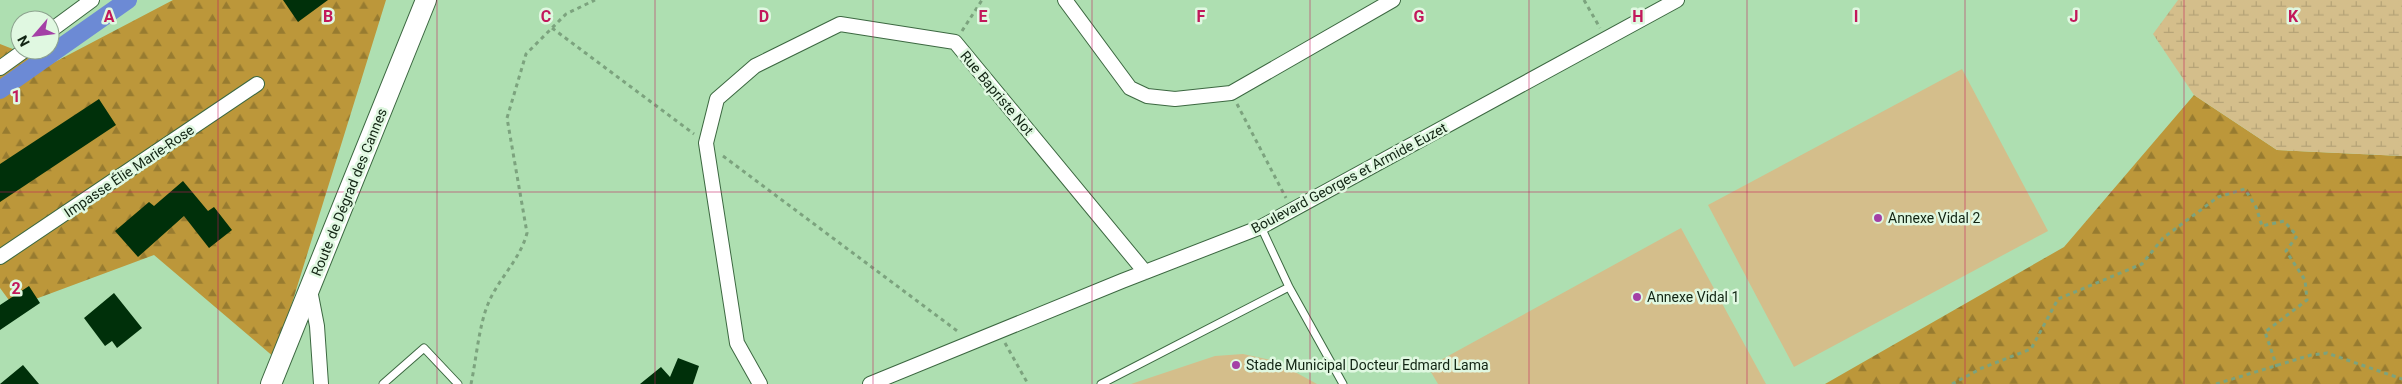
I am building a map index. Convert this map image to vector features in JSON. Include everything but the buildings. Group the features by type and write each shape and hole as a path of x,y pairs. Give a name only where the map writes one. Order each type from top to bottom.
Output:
{"street":[{"path":"60,24 92,0"},
{"name":"Route de Dégrad des Cannes","path":"271,384 426,0"},
{"path":"1065,0 1130,88 1147,96 1175,99 1231,92 1393,0"},
{"name":"Boulevard Georges et Armide Euzet","path":"870,384 1146,272 1261,228 1677,0"},
{"name":"Rue Bapriste Not","path":"760,384 737,343 706,143 717,100 755,66 840,24 955,42 1146,272"},
{"path":"0,68 11,60"},
{"name":"Impasse Élie Marie-Rose","path":"0,257 258,84"},
{"path":"310,289 316,326 321,384"}],"lane":[{"path":"1261,228 1289,287 1343,384"},
{"path":"1101,384 1289,287"},
{"path":"383,384 424,348 458,384"}],"path":[{"path":"471,384 487,306 499,281 523,249 527,234 507,118 526,54 566,14 595,0"},
{"path":"955,42 982,0"},
{"path":"1584,0 1606,39"},
{"path":"552,28 973,342"},
{"path":"1231,92 1292,210"},
{"path":"1952,384 1982,368 2031,349 2058,299 2142,264 2163,238 2218,197 2245,189 2256,206 2262,226 2284,221 2297,236 2286,251 2305,280 2307,300 2265,332 2277,367"},
{"path":"998,332 1028,384"},
{"path":"2216,384 2226,383 2311,355 2327,353 2402,379"}],"green space":[{"path":"173,0 386,0 275,358 154,255 14,307 0,288 0,44 10,48 10,60 41,60 51,64"},
{"path":"2178,0 2402,0 2402,156 2277,150 2194,95 2153,34"},
{"name":"Annexe Vidal 2","path":"1962,69 2048,231 1794,367 1708,205"},
{"path":"2194,95 2277,150 2402,156 2402,384 1825,384 2064,247"},
{"name":"Annexe Vidal 1","path":"1681,228 1766,384 1438,384 1428,367"},
{"name":"Stade Municipal Docteur Edmard Lama","path":"1243,354 1275,361 1317,384 1131,384 1215,356"}],"waterway":[{"path":"0,90 128,0"}],"place":[{"name":"Annexe Vidal 2","path":"1878,218"},
{"name":"Annexe Vidal 1","path":"1637,297"},
{"name":"Stade Municipal Docteur Edmard Lama","path":"1236,365"}]}
